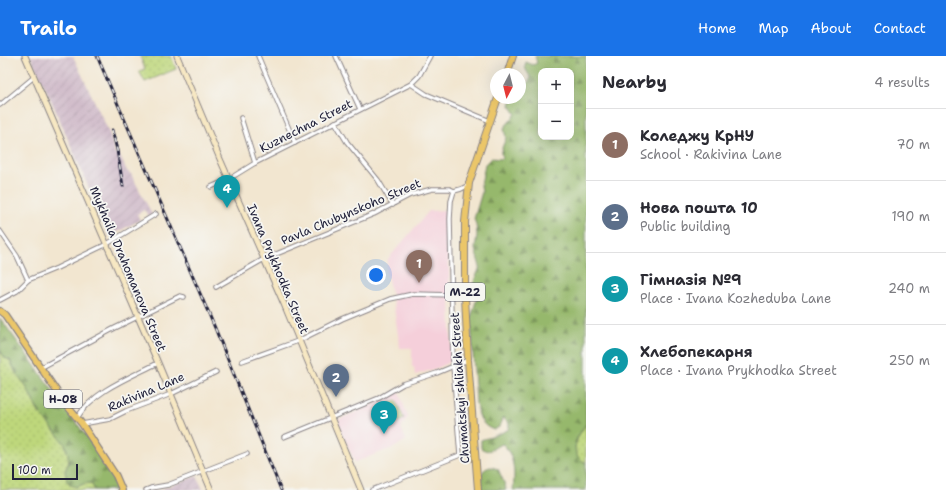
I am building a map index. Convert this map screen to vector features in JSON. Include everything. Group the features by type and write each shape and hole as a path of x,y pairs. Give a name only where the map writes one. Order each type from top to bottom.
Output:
{"highway":[{"path":"509,68 513,56"},
{"name":"Chumatskyi shliakh Street","path":"478,490 468,360 465,296 465,222 469,185 496,104"}],"main road":[{"name":"Mykhaila Drahomanova Street","path":"25,56 158,363 211,490"},
{"name":"Ivana Prykhodka Street","path":"177,56 361,490"},
{"name":"Н-08","path":"0,311 5,315 42,367 64,402 78,418 116,476 122,490"}],"street":[{"path":"258,56 294,143"},
{"path":"336,56 360,109"},
{"name":"Kuznechna Street","path":"211,187 410,84 419,76 430,56"},
{"path":"0,105 34,77"},
{"path":"410,84 426,94 490,121"},
{"path":"241,118 255,163"},
{"path":"335,122 348,142 378,180 393,205"},
{"path":"372,490 460,455 453,365 450,219 451,201 454,191 469,185"},
{"name":"Pavla Chubynskoho Street","path":"216,287 264,259 393,205 410,195 432,189 450,189 454,191"},
{"path":"0,300 17,291 28,280 57,268 106,244 156,214"},
{"path":"0,231 17,256 28,280"},
{"path":"242,361 298,341 342,319 390,299 413,294 452,295"},
{"path":"42,367 180,296 184,297"},
{"path":"284,437 379,398 403,384 437,373 468,360"},
{"path":"78,418 87,405 95,398 117,384 158,363"},
{"name":"Rakivina Lane","path":"82,424 110,419 126,411 171,394 216,372"},
{"path":"146,490 168,485 248,454"}],"shaded area":[{"path":"30,56 73,56 109,132 115,154 119,154 152,214 149,216 144,210 137,214 140,220 112,235 109,235 55,109"},
{"path":"447,210 452,359 440,367 415,375 414,367 412,367 412,348 400,348 392,295 386,272 388,259 429,211"},
{"path":"399,392 408,417 401,428 406,440 395,447 355,462 336,421"},
{"path":"197,476 203,490 156,490 161,489"}],"green space":[{"path":"140,56 171,56 176,69 145,82 139,71 145,69"},
{"path":"535,56 586,56 586,424 577,439 575,450 580,459 586,463 586,490 513,490 513,466 507,449 503,444 487,451 481,448 481,440 492,437 509,429 509,424 503,417 499,427 494,430 486,426 481,420 476,404 471,318 477,298 473,284 480,267 475,249 477,235 474,219 482,192 481,185 485,164 491,158 502,159 503,156 501,151 503,151 502,148 506,138 504,128 516,114 510,105 526,104 526,85 531,78 525,68 525,64 526,62 533,65 537,63"},
{"path":"0,318 97,451 115,480 119,490 95,490 91,483 86,483 76,487 67,481 65,471 69,462 65,444 38,411 25,384 17,375 10,360 5,358 0,350"},
{"path":"0,350 5,358 10,360 17,375 25,384 38,411 65,444 69,462 65,471 76,487 86,483 91,483 95,490 0,490"},
{"path":"396,400 404,419 394,424 386,405"},
{"path":"586,424 586,463 580,459 575,450 577,439"},
{"path":"491,467 498,469 506,490 482,490 482,473 487,468"}],"railway":[{"path":"97,56 215,328 281,490"},
{"path":"112,130 123,186"}],"place":[{"name":"Хлебопекарня","path":"227,208"},
{"name":"Коледжу КрНУ","path":"419,283"},
{"name":"Нова пошта 10","path":"336,397"},
{"name":"Гімназія №9","path":"384,434"}]}
